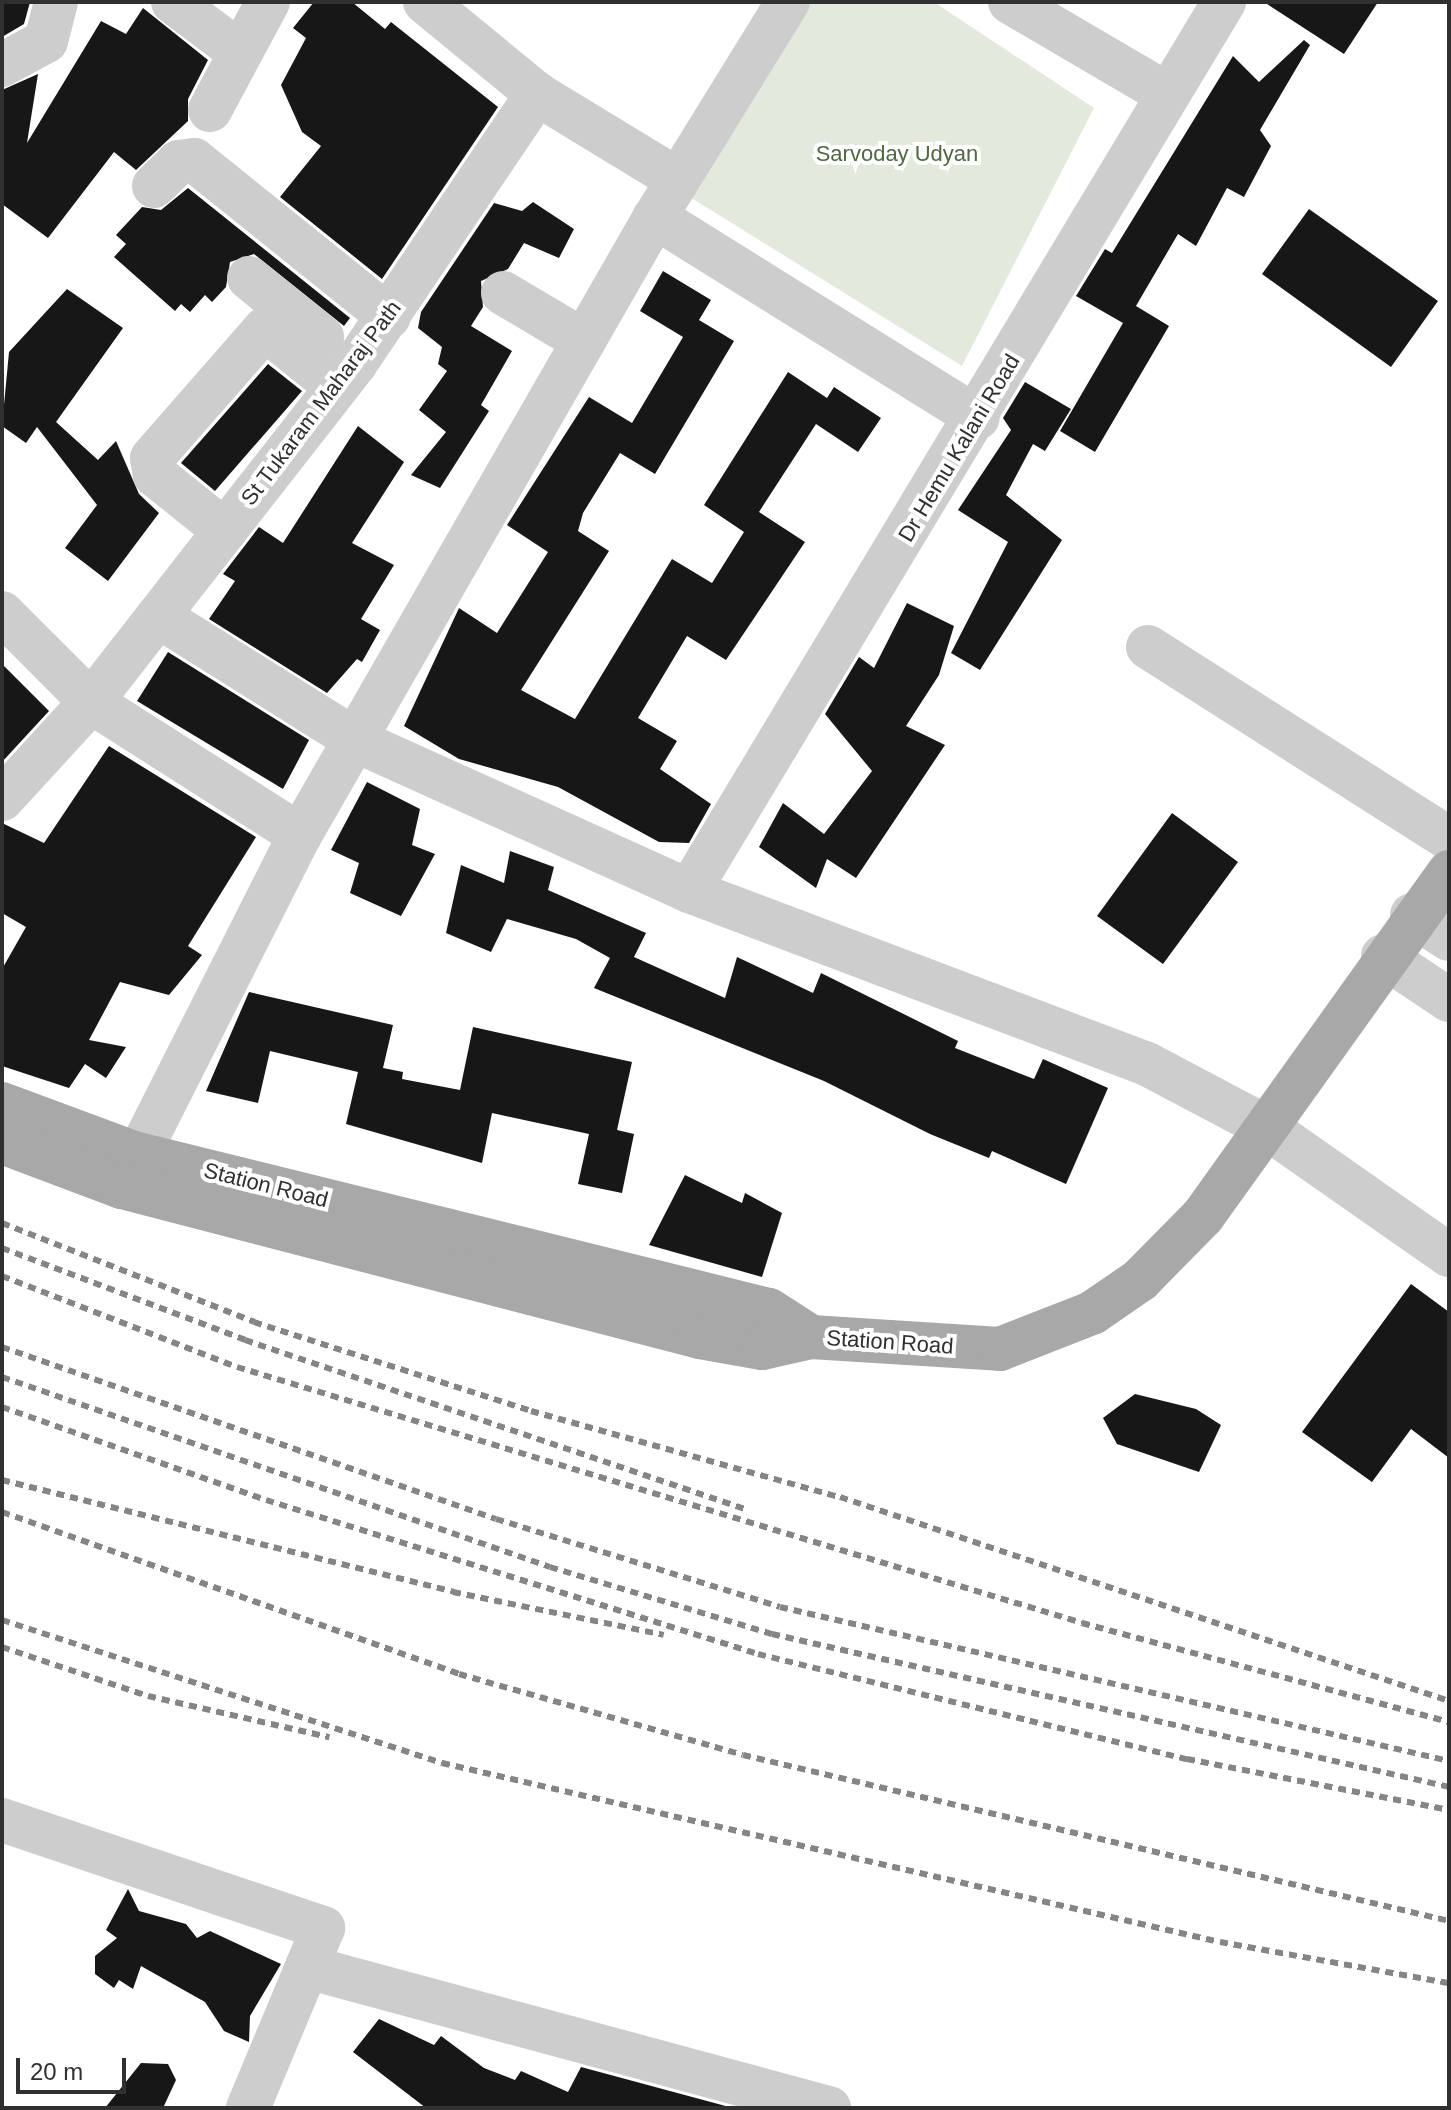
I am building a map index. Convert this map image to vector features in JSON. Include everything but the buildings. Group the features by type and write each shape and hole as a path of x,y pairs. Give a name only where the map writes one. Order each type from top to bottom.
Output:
{"main road":[{"name":"Station Road","path":"2,1104 128,1170 544,1275 769,1310 811,1337 1000,1349 1092,1313 1140,1280 1203,1216 1412,915 1449,872"},
{"path":"2,1142 128,1170"}],"street":[{"path":"2,65 46,41 56,2"},
{"path":"173,2 238,51"},
{"path":"425,2 537,94 677,179"},
{"path":"128,1170 300,835 357,741 677,179 788,2"},
{"path":"1010,2 1167,94"},
{"name":"Dr Hemu Kalani Road","path":"689,891 978,418 1224,2"},
{"path":"210,110 228,87 238,51 286,8"},
{"name":"St Tukaram Maharaj Path","path":"2,799 81,713 346,376 537,94"},
{"path":"154,186 179,162 194,160 394,308"},
{"path":"276,199 394,308"},
{"path":"655,217 978,418"},
{"path":"249,278 346,376"},
{"path":"503,293 584,341"},
{"path":"217,540 155,475 152,458 265,329 346,376"},
{"path":"128,478 217,540"},
{"path":"2,614 81,713"},
{"path":"158,616 357,741 689,891 1147,1064 1266,1127 1449,1255"},
{"path":"1148,647 1449,839"},
{"path":"2,654 81,713 300,835"},
{"path":"1412,915 1449,939"},
{"path":"1383,956 1449,1000"},
{"path":"2,1820 323,1928 248,2108"},
{"path":"307,1967 824,2107"}],"green space":[{"name":"Sarvoday Udyan","path":"793,2 934,2 1094,108 962,366 685,194"}],"railway":[{"path":"2,1223 254,1322 531,1411 840,1497 1449,1701"},
{"path":"2,1248 245,1340 745,1509"},
{"path":"2,1276 237,1367 1082,1623 1449,1722"},
{"path":"2,1347 496,1519 780,1607 1449,1761"},
{"path":"2,1377 550,1567 772,1634 1449,1787"},
{"path":"2,1407 266,1500 758,1654 1187,1759 1449,1810"},
{"path":"2,1480 453,1592 664,1635"},
{"path":"2,1512 459,1674 743,1755 1449,1921"},
{"path":"2,1620 442,1763 1220,1942 1449,1983"},
{"path":"2,1647 148,1696 329,1737"}]}
